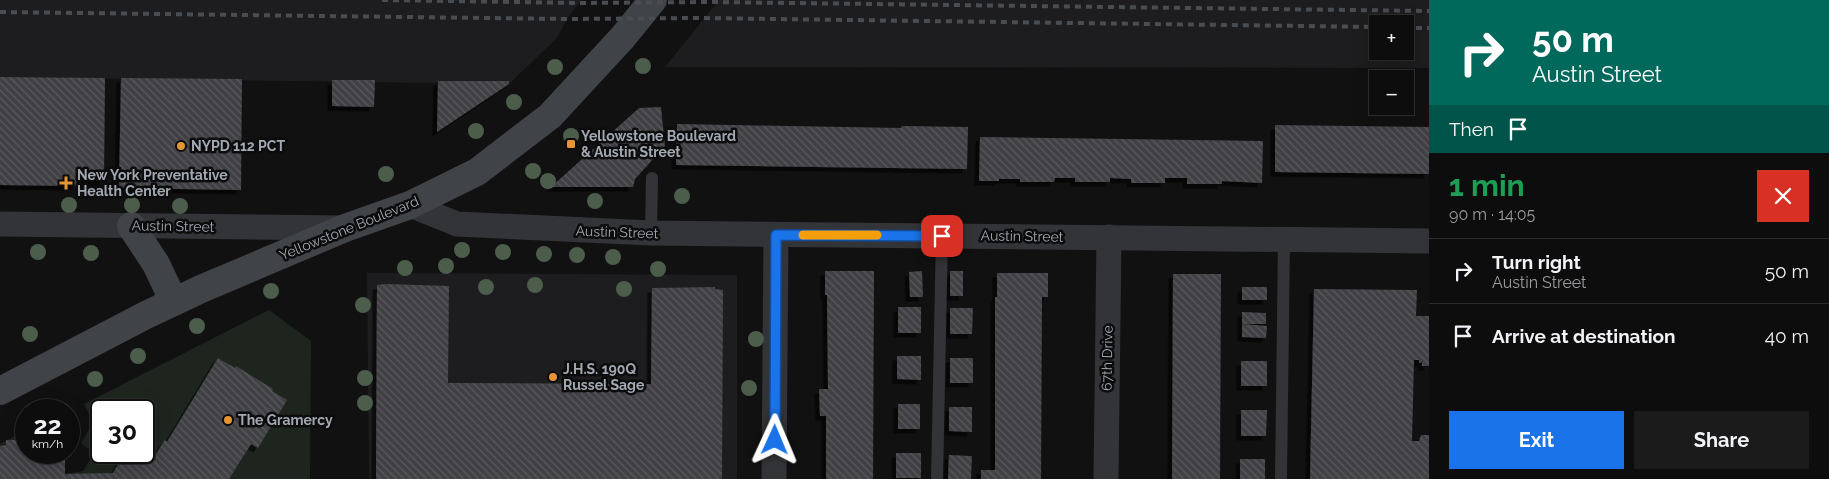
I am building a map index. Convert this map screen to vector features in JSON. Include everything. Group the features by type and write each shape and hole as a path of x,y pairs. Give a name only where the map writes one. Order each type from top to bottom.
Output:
{"street":[{"name":"Yellowstone Boulevard","path":"0,392 174,302 345,228 410,205 476,172 550,116 653,0"},
{"name":"Austin Street","path":"410,205 457,224 650,233 1429,241"},
{"name":"Austin Street","path":"0,224 345,228"},
{"path":"131,226 156,264 174,302"},
{"path":"774,479 776,235"},
{"name":"67th Drive","path":"1106,479 1109,237"}],"lane":[{"path":"650,233 652,178"},
{"path":"937,479 942,236"},
{"path":"1281,479 1284,239"}],"shaded area":[{"path":"0,0 581,0 567,19 557,38 509,84 0,77"},
{"path":"719,0 1429,0 1429,68 665,67"},
{"name":"J.H.S. 190Q Russel Sage","path":"367,273 737,275 737,479 369,479"},
{"path":"269,310 311,341 310,479 0,479 0,444 15,436 15,464 65,464 65,474 83,471 90,460 90,464 155,464 155,399 94,399"},
{"path":"90,401 90,417 84,404"},
{"path":"90,428 90,450 81,443"}],"building":[{"path":"0,77 105,78 104,181 77,181 77,186 0,185"},
{"name":"NYPD 112 PCT","path":"121,78 242,79 241,190 119,188"},
{"path":"332,80 375,80 374,107 332,106"},
{"path":"438,81 509,81 509,84 437,132"},
{"path":"661,107 665,146 635,179 633,187 551,187 639,108"},
{"path":"677,124 901,128 902,126 968,127 967,169 676,165"},
{"path":"1275,125 1429,127 1429,174 1275,172"},
{"path":"980,137 1263,141 1262,183 1222,181 1222,184 1187,184 1187,178 1165,178 1165,183 1131,183 1131,179 1110,178 1110,182 1075,182 1075,178 1055,178 1054,182 1020,182 1020,179 979,181"},
{"path":"825,271 874,271 873,479 826,479 826,416 820,416 819,389 828,389"},
{"path":"922,271 923,297 910,297 909,272"},
{"path":"950,271 963,271 963,296 950,296"},
{"path":"997,273 1048,273 1048,297 1042,297 1041,479 981,479 981,470 995,470 995,297 997,297"},
{"path":"1173,274 1221,274 1220,479 1172,479"},
{"name":"J.H.S. 190Q Russel Sage","path":"377,285 449,286 448,383 651,384 652,288 715,287 715,289 723,290 722,479 376,479"},
{"path":"1242,287 1267,287 1267,300 1242,300"},
{"path":"1314,289 1417,290 1416,316 1429,316 1429,366 1422,366 1422,362 1419,363 1419,360 1414,360 1412,441 1419,441 1421,435 1429,435 1429,479 1310,479"},
{"path":"898,307 921,307 921,333 898,333"},
{"path":"950,308 973,308 972,334 950,334"},
{"path":"1242,312 1266,313 1266,324 1242,324"},
{"path":"1242,324 1267,326 1266,338 1242,337"},
{"path":"897,356 921,356 921,380 897,379"},
{"name":"The Gramercy","path":"218,358 235,368 236,366 287,400 258,448 251,444 229,479 0,479 0,446 6,445 6,440 15,440 15,464 65,464 65,474 113,473 118,464 155,464 155,455 165,440 167,442"},
{"path":"950,358 973,358 973,383 950,383"},
{"path":"1241,361 1267,361 1267,386 1241,386"},
{"path":"898,404 920,404 920,429 898,429"},
{"path":"949,407 972,407 972,432 949,431"},
{"path":"1241,410 1267,410 1266,436 1241,436"},
{"path":"896,453 921,453 921,478 896,478"},
{"path":"949,455 972,456 971,479 948,479"},
{"path":"1240,459 1265,459 1265,479 1240,479"}],"railway":[{"path":"382,0 1429,11"},
{"path":"0,12 567,19 698,18 1369,27"},
{"path":"1414,28 1429,28"}],"slow traffic":[{"path":"803,235 877,235"}],"place":[{"name":"Yellowstone Boulevard & Austin Street","path":"571,144"},
{"name":"NYPD 112 PCT","path":"181,146"},
{"name":"New York Preventative Health Center","path":"66,183"},
{"name":"J.H.S. 190Q Russel Sage","path":"553,377"},
{"name":"The Gramercy","path":"228,420"}],"route":[{"path":"775,440 776,235 942,236"}]}
